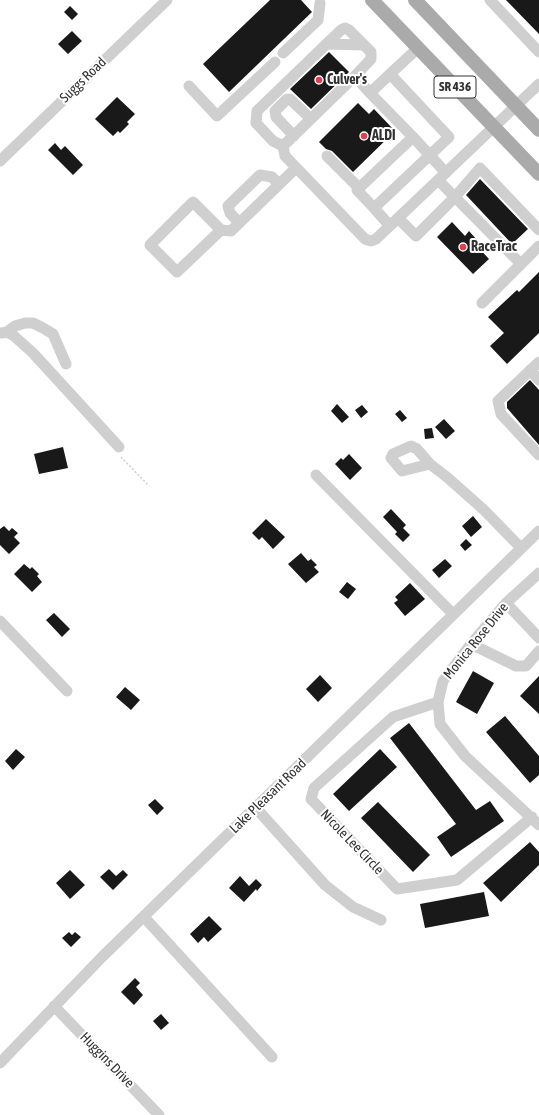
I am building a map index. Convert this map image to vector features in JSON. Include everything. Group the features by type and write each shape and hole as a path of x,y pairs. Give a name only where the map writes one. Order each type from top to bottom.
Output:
{"main road":[{"name":"SR 436","path":"372,0 539,174"},
{"name":"SR 436","path":"415,0 539,130"}],"street":[{"name":"Suggs Road","path":"0,161 166,0"},
{"path":"490,0 539,52"},
{"path":"283,53 318,20 320,1"},
{"path":"345,28 349,30 364,45 372,56 371,59 283,146 273,141 256,123 256,111 341,30 345,28"},
{"path":"326,44 364,45"},
{"path":"370,93 418,48"},
{"path":"189,86 217,116 275,62"},
{"path":"374,208 449,136 390,74"},
{"path":"354,76 429,155 455,197 521,264"},
{"path":"283,146 285,156 296,168 365,240 371,241 376,239 390,226 539,84"},
{"path":"294,136 276,117 275,111 287,99 290,99 311,119"},
{"path":"359,188 412,137"},
{"path":"327,156 359,188 357,190 390,226"},
{"path":"221,230 177,272 150,245 193,202 221,230 231,231 296,168"},
{"path":"398,218 416,236 455,197 480,168 539,230"},
{"path":"239,223 230,213 228,206 260,175 272,177 279,184"},
{"path":"482,303 538,248"},
{"path":"66,364 53,334 33,323 25,323 15,326 3,334 33,353 119,447"},
{"path":"539,362 498,401 501,414 539,455"},
{"path":"530,370 539,380"},
{"path":"430,464 484,510 521,548"},
{"path":"316,474 453,614"},
{"name":"Lake Pleasant Road","path":"0,1063 54,1006 144,917 539,531"},
{"name":"Monica Rose Drive","path":"535,821 465,756 440,724 438,702 443,681 471,644 506,603 539,573"},
{"path":"506,603 539,638"},
{"path":"0,621 67,691"},
{"path":"471,644 516,666 526,666 539,651"},
{"name":"Nicole Lee Circle","path":"438,702 393,717 314,788 311,799 397,889 457,880 535,821"},
{"path":"256,808 325,885 353,907 380,920"},
{"path":"144,917 272,1057"},
{"name":"Huggins Drive","path":"54,1006 159,1115"}],"building":[{"path":"270,0 301,0 312,12 229,92 203,64"},
{"path":"506,0 539,0 539,34"},
{"path":"70,6 78,14 72,20 64,12"},
{"path":"72,31 82,41 68,54 58,44"},
{"name":"Culver's","path":"329,52 349,72 311,109 290,89"},
{"path":"117,97 135,114 127,122 129,124 120,133 118,131 113,136 95,119"},
{"path":"358,103 369,114 374,109 395,131 353,172 332,151 326,149 319,142"},
{"path":"55,143 61,150 65,146 83,165 73,175 48,150"},
{"path":"480,179 528,229 512,244 466,195"},
{"path":"452,222 465,236 469,231 478,241 475,244 489,259 473,274 437,237"},
{"path":"539,272 539,333 507,364 490,346 504,333 488,317 517,290 519,292"},
{"path":"530,380 539,390 539,445 507,408 507,402"},
{"path":"337,404 349,417 342,423 331,411"},
{"path":"362,405 368,412 361,418 355,410"},
{"path":"400,410 407,418 402,422 395,414"},
{"path":"444,419 455,431 446,439 435,427"},
{"path":"432,428 434,438 425,439 424,429"},
{"path":"63,447 68,468 39,474 34,454"},
{"path":"349,454 362,468 350,480 335,464 341,458 343,460"},
{"path":"391,509 406,525 403,528 410,535 403,542 395,534 397,532 383,517"},
{"path":"473,516 482,527 471,537 462,526"},
{"path":"266,519 285,537 273,549 262,537 259,540 252,533"},
{"path":"4,526 9,531 12,528 18,533 14,537 20,543 9,554 0,545 0,529"},
{"path":"466,539 472,545 465,551 460,545"},
{"path":"301,553 308,561 311,559 317,565 314,567 319,572 306,583 288,564"},
{"path":"445,559 452,566 439,578 432,570"},
{"path":"24,564 30,569 32,567 39,574 37,576 42,582 32,592 14,574"},
{"path":"347,582 356,589 348,599 339,592"},
{"path":"410,583 425,599 405,616 394,603 398,600 395,597"},
{"path":"54,613 70,629 62,637 46,620"},
{"path":"473,671 494,683 477,714 456,702"},
{"path":"320,675 332,688 318,702 306,689"},
{"path":"539,676 539,714 520,696"},
{"path":"125,687 140,700 131,710 116,697"},
{"path":"505,716 539,756 539,775 530,783 486,732"},
{"path":"409,723 476,810 490,801 504,821 451,857 437,837 456,824 390,738"},
{"path":"16,749 25,757 13,770 5,761"},
{"path":"380,749 397,767 349,811 333,794"},
{"path":"155,799 164,808 157,815 148,805"},
{"path":"378,802 430,855 413,872 361,818"},
{"path":"530,842 539,852 539,865 501,902 483,883"},
{"path":"109,869 116,876 123,870 128,875 113,890 100,877"},
{"path":"70,870 85,885 70,899 56,883"},
{"path":"240,876 249,886 256,879 262,885 257,891 256,889 244,902 229,888"},
{"path":"484,892 489,916 425,928 420,904"},
{"path":"209,916 222,929 208,942 204,937 198,943 190,934"},
{"path":"69,932 72,935 75,932 81,937 71,947 62,938"},
{"path":"135,978 140,983 136,987 143,995 134,1005 121,992"},
{"path":"161,1014 169,1023 161,1030 153,1021"}],"place":[{"name":"Culver's","path":"319,80"},
{"name":"ALDI","path":"364,136"},
{"name":"RaceTrac","path":"463,247"}]}
